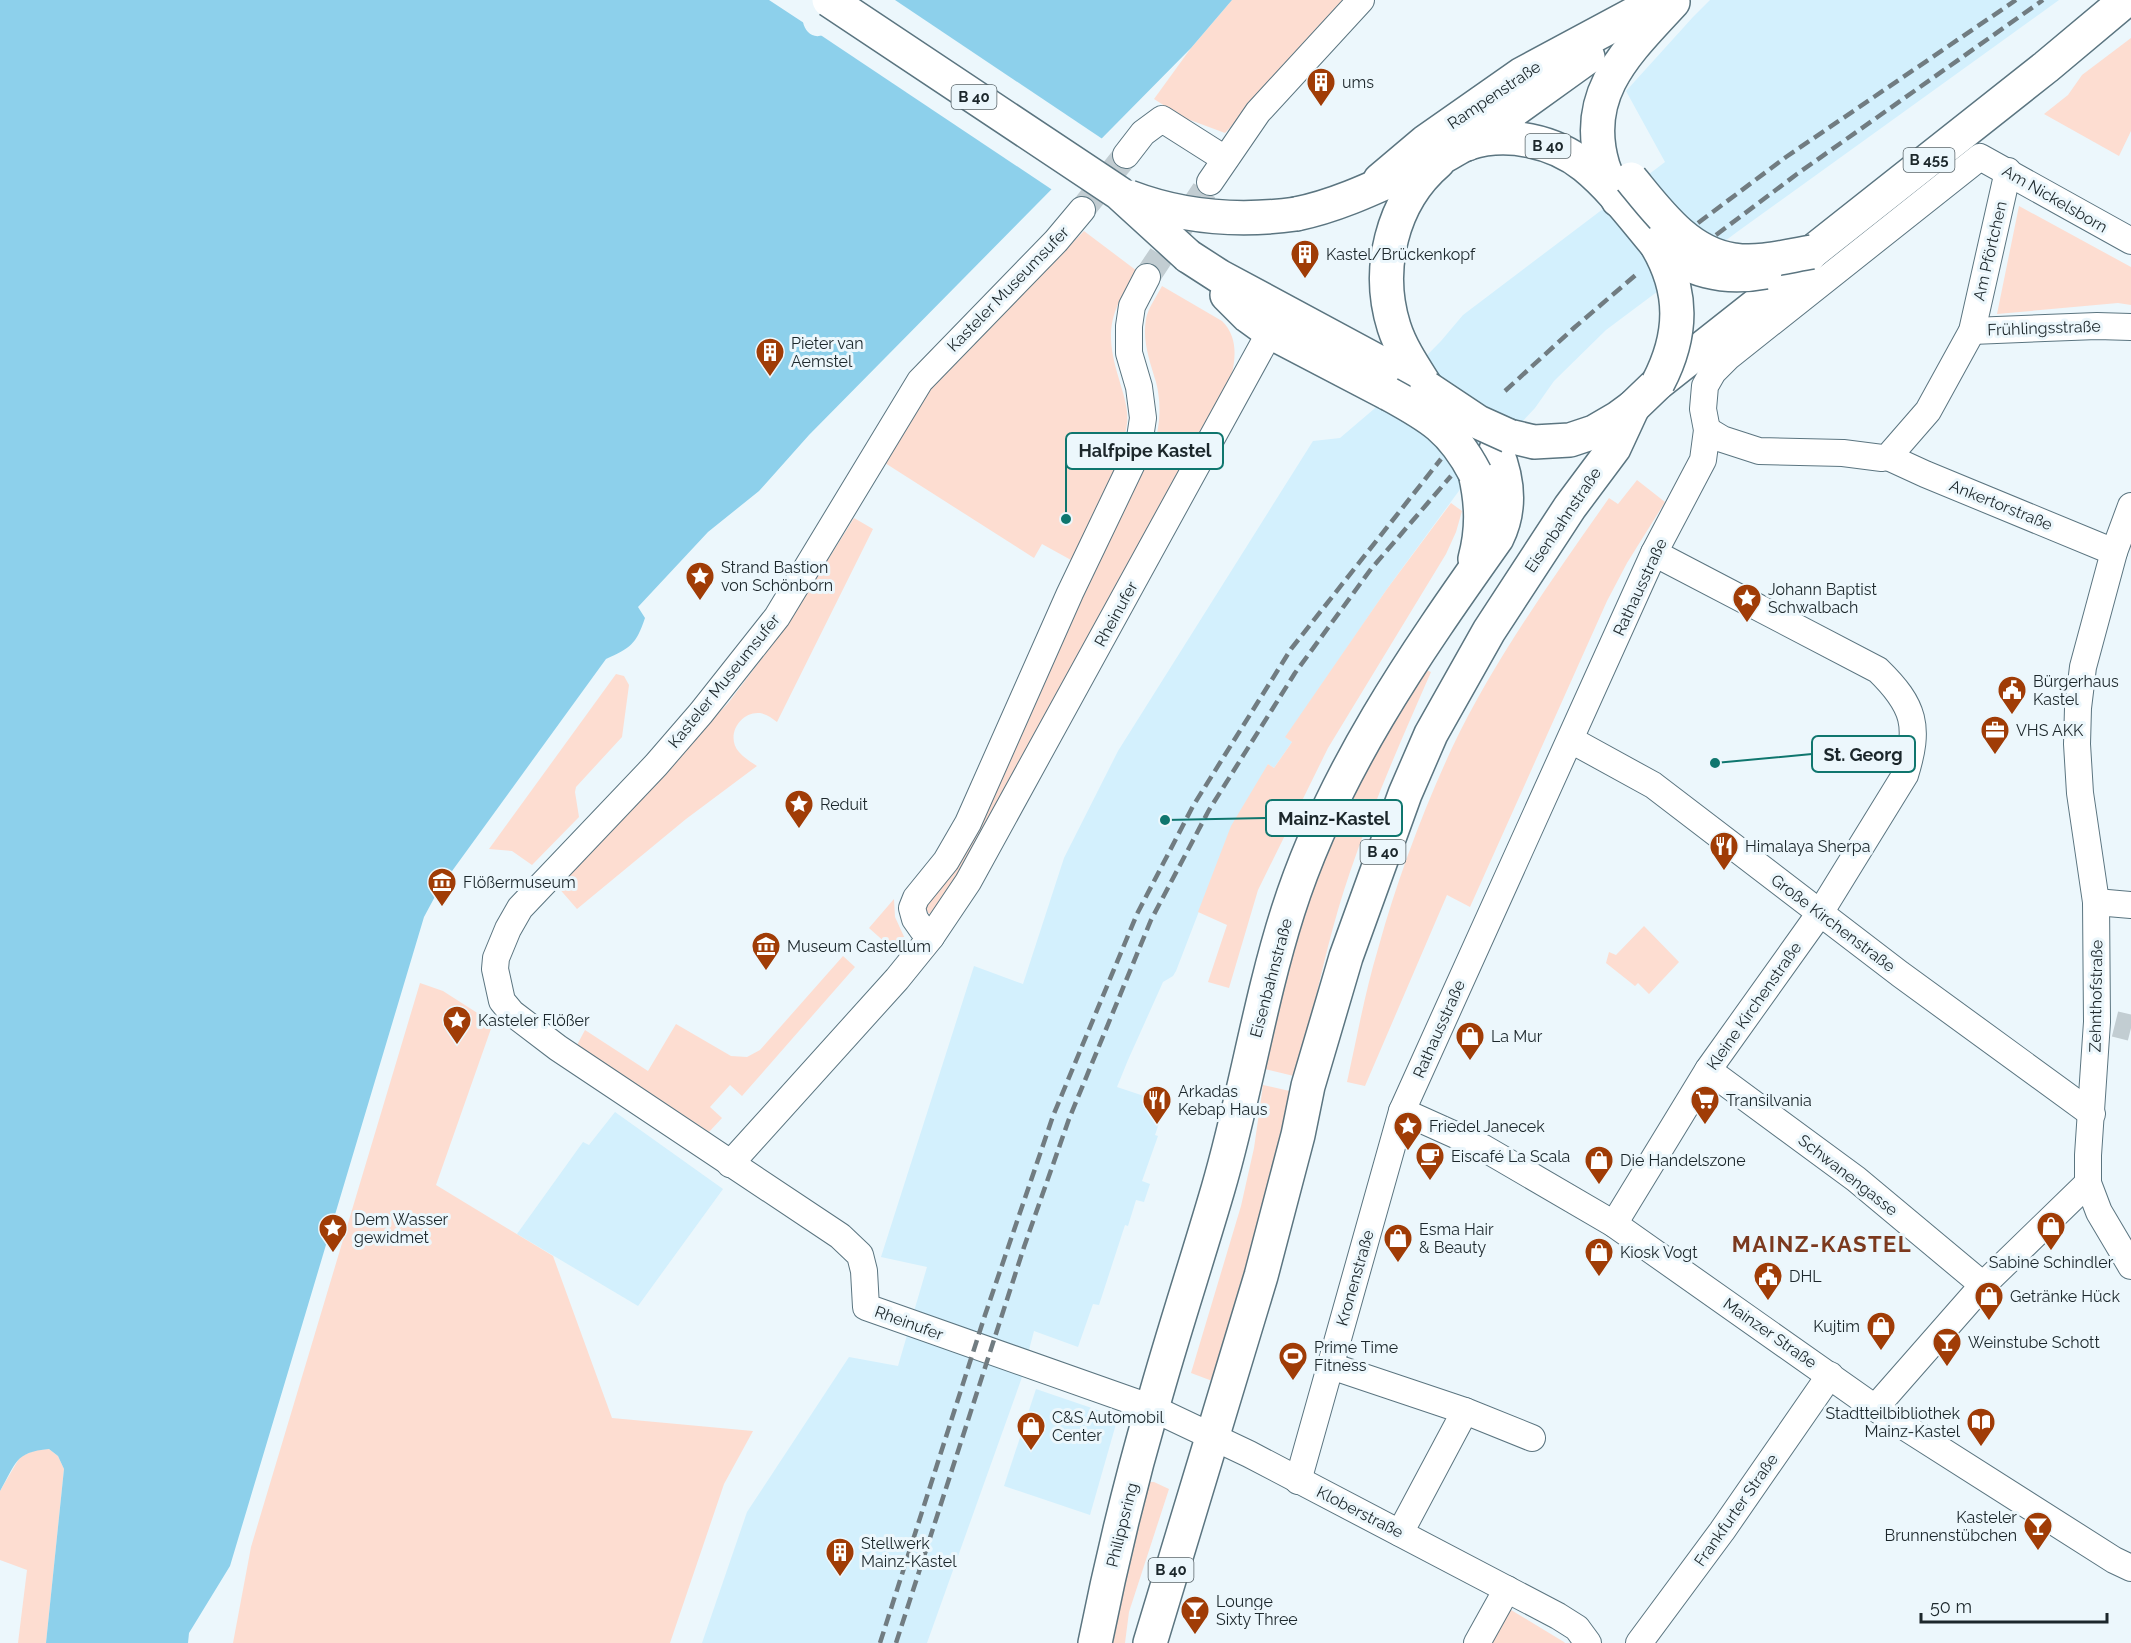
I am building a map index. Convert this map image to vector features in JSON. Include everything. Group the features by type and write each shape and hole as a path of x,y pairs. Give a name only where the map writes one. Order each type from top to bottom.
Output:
{"main road":[{"name":"B 40","path":"829,0 1119,194 1260,316 1409,382"},
{"name":"Rampenstraße","path":"1370,189 1425,142 1522,74 1660,0"},
{"name":"Rampenstraße","path":"1456,150 1668,0"},
{"name":"B 455","path":"1675,0 1625,55 1610,78 1601,104 1619,191 1709,254 1735,261 1755,261 1812,252"},
{"name":"B 455","path":"1656,244 1676,259 1699,270 1731,276 1764,272 1788,265 1812,252 2046,67 2126,0"},
{"name":"B 40","path":"1119,194 1147,204 1205,217 1266,218 1329,205 1456,150 1502,138 1537,142 1554,147 1584,165 1619,191 1666,260 1676,295 1677,313 1673,349 1658,383 1602,435 1552,443 1534,442 1493,453 1463,450 1453,437 1426,416 1409,382 1400,340 1390,312 1386,277 1387,257 1391,237 1407,200 1429,169 1456,150"},
{"name":"B 455","path":"1658,383 1786,282 1812,252"},
{"name":"B 40","path":"1260,316 1320,331 1478,422 1493,453"},
{"name":"Eisenbahnstraße","path":"1213,1436 1270,1244 1308,1086 1346,957 1405,794 1431,734 1489,631 1493,615 1520,553 1537,521 1552,496 1602,435"},
{"name":"Eisenbahnstraße","path":"1152,1408 1219,1186 1288,911 1313,844 1339,786 1377,715 1497,538 1504,524 1505,479 1493,453"},
{"name":"Philippsring","path":"1095,1643 1116,1544 1152,1408"},
{"name":"B 40","path":"1149,1643 1213,1436"}],"street":[{"path":"1210,182 1258,112 1361,0"},
{"path":"1126,155 1143,134 1162,119 1225,159"},
{"name":"Am Nickelsborn","path":"1980,157 2131,242"},
{"name":"Rathausstraße","path":"1402,1111 1654,553 1703,460 1707,430 1703,398 1705,386 1713,372 1728,357 1980,157"},
{"name":"Am Pförtchen","path":"1972,331 2008,171"},
{"name":"Kasteler Museumsufer","path":"495,975 496,958 520,908 679,739 777,617 920,381 1056,241 1082,210"},
{"path":"931,937 922,930 915,919 912,908 916,898 946,861 968,823 1070,593 1138,451 1143,418 1139,387 1129,353 1129,326 1132,306 1147,277"},
{"name":"Rheinufer","path":"730,1164 897,979 931,937 968,882 1260,316"},
{"name":"Frühlingsstraße","path":"1885,458 1928,411 1972,331 2097,326 2131,327"},
{"name":"Ankertorstraße","path":"1707,430 1722,439 1759,451 1843,453 1885,458 2114,552"},
{"name":"Zehnthofstraße","path":"2088,1183 2092,1114 2106,1023 2096,902 2080,793 2077,744 2078,708 2084,667 2114,552 2131,506"},
{"name":"Kleine Kirchenstraße","path":"1614,1224 1708,1070 1820,913 1905,776 1913,751 1914,733 1905,702 1878,670 1654,553"},
{"name":"Große Kirchenstraße","path":"1570,740 1653,785 1820,913 2092,1114"},
{"path":"2096,902 2131,905"},
{"name":"Rheinufer","path":"495,975 502,1001 512,1013 558,1048 840,1236 860,1255 864,1271 866,1307 1152,1408"},
{"name":"Schwanengasse","path":"1708,1070 1857,1179 1983,1285"},
{"name":"Mainzer Straße","path":"1402,1111 1482,1147 1614,1224 1875,1408 2114,1560 2131,1568"},
{"name":"Kronenstraße","path":"1298,1481 1402,1111"},
{"path":"1875,1408 1983,1285 2088,1183 2099,1212 2131,1266"},
{"path":"1330,1366 1465,1411 1532,1438"},
{"name":"Frankfurter Straße","path":"1639,1643 1722,1531 1830,1376"},
{"name":"Kloberstraße","path":"1152,1408 1213,1436 1507,1589 1577,1628 1588,1643"},
{"path":"1400,1533 1465,1411"},
{"path":"1477,1643 1507,1589"}],"shaded area":[{"path":"1232,0 1348,0 1225,133 1182,117 1154,99 1191,48"},
{"path":"1710,0 2059,0 1737,232 1606,330 1554,381 1535,408 1464,484 1387,589 1286,737 1292,742 1274,768 1268,764 1206,893 1176,971 1173,976 1163,982 1128,1060 1117,1087 1168,1104 1165,1106 1155,1135 1158,1136 1142,1181 1150,1184 1144,1202 1136,1200 1128,1226 1125,1225 1099,1305 1093,1304 1078,1347 1034,1331 1021,1380 927,1643 702,1643 747,1512 849,1357 898,1366 927,1267 881,1257 974,966 1023,984 1064,858 1118,751 1313,441 1340,438 1374,409 1441,341 1463,315 1665,162 1626,91"},
{"path":"2131,38 2131,131 2119,156 2044,114 2068,95 2082,75"},
{"path":"2019,206 2131,267 2131,305 2118,303 1997,314"},
{"path":"1084,231 1137,271 1115,311 1111,334 1114,362 1126,407 1127,424 1112,477 1071,560 1042,544 1034,558 885,463 911,417 937,380"},
{"path":"1162,286 1222,321 1227,327 1234,346 1232,374 963,869 933,914 928,913 925,905 1052,662 1152,451 1157,434 1159,399 1147,351 1145,327 1149,311"},
{"path":"1637,480 1665,502 1627,563 1607,601 1470,907 1447,895 1365,1086 1347,1082 1369,982 1385,923 1420,822 1452,748 1505,651 1567,558 1609,498 1618,504"},
{"path":"1451,503 1462,511 1446,554 1328,748 1258,890 1229,988 1208,982 1227,925 1198,912 1231,826 1268,764 1274,768 1292,742 1285,737 1387,589"},
{"path":"854,518 873,529 777,722 765,714 753,713 741,720 734,732 735,746 739,752 757,766 686,819 577,909 557,886 729,702 787,625"},
{"path":"1424,669 1431,672 1378,796 1342,897 1321,974 1298,1077 1265,1069 1294,944 1317,870 1352,792"},
{"path":"616,674 624,676 629,685 622,737 576,787 579,817 532,865 512,851 489,849"},
{"path":"894,899 895,917 906,941 897,953 869,928"},
{"path":"1644,926 1679,962 1649,994 1638,983 1635,986 1606,963 1609,952 1616,955"},
{"path":"843,956 855,967 742,1096 730,1085 710,1107 722,1118 709,1132 577,1045 585,1030 648,1071 676,1024 731,1056 747,1057 760,1050"},
{"path":"420,983 443,991 493,1023 436,1185 553,1256 612,1418 753,1431 724,1484 670,1643 233,1643 251,1547"},
{"path":"1263,1085 1294,1092 1215,1382 1191,1373 1241,1206 1254,1148"},
{"path":"615,1112 723,1189 638,1306 517,1234 583,1142 589,1145"},
{"path":"1036,1389 1118,1417 1090,1515 1004,1486"},
{"path":"49,1449 58,1456 64,1469 46,1643 18,1643 27,1570 0,1560 0,1491 20,1457 35,1450"},
{"path":"1148,1482 1154,1482 1169,1489 1129,1612 1125,1643 1107,1643"},
{"path":"1506,1607 1564,1642 1565,1643 1487,1643"}],"water":[{"path":"0,0 817,0 803,22 808,32 816,36 823,35 847,0 1232,0 1191,48 809,435 759,491 708,532 638,607 645,618 635,640 621,652 606,659 439,889 424,917 230,1566 189,1633 188,1643 46,1643 64,1469 58,1456 49,1449 22,1456 0,1491"}],"pier":[{"path":"769,0 820,0 806,22 807,25"},
{"path":"843,0 895,0 1104,140 1054,191 819,34"}],"tunnel":[{"path":"1082,210 1126,155"},
{"path":"1147,277 1210,182"},
{"path":"2115,1024 2131,1028"}],"railway":[{"path":"1698,223 1786,157 2016,0"},
{"path":"1716,235 1797,174 2043,0"},
{"path":"1505,391 1638,273"},
{"path":"880,1643 985,1315 1053,1116 1137,914 1193,806 1291,649 1441,459"},
{"path":"896,1643 1024,1247 1069,1119 1151,920 1209,810 1295,673 1371,569 1451,476"}],"place":[{"name":"ums","path":"1321,108"},
{"name":"Kastel/Brückenkopf","path":"1305,280"},
{"name":"Pieter van Aemstel","path":"770,378"},
{"name":"Halfpipe Kastel","path":"1066,519"},
{"name":"Strand Bastion von Schönborn","path":"700,602"},
{"name":"Johann Baptist Schwalbach","path":"1747,624"},
{"name":"Bürgerhaus Kastel","path":"2012,716"},
{"name":"VHS AKK","path":"1995,756"},
{"name":"St. Georg","path":"1715,763"},
{"name":"Mainz-Kastel","path":"1165,820"},
{"name":"Reduit","path":"799,830"},
{"name":"Himalaya Sherpa","path":"1724,872"},
{"name":"Flößermuseum","path":"442,908"},
{"name":"Museum Castellum","path":"766,972"},
{"name":"Kasteler Flößer","path":"457,1046"},
{"name":"La Mur","path":"1470,1062"},
{"name":"Arkadas Kebap Haus","path":"1157,1126"},
{"name":"Transilvania","path":"1705,1126"},
{"name":"Friedel Janecek","path":"1408,1152"},
{"name":"Eiscafé La Scala","path":"1430,1182"},
{"name":"Die Handelszone","path":"1599,1186"},
{"name":"Sabine Schindler","path":"2051,1252"},
{"name":"Dem Wasser gewidmet","path":"333,1254"},
{"name":"Esma Hair & Beauty","path":"1398,1264"},
{"name":"Kiosk Vogt","path":"1599,1278"},
{"name":"DHL","path":"1768,1302"},
{"name":"Getränke Hück","path":"1989,1322"},
{"name":"Kujtim","path":"1881,1352"},
{"name":"Weinstube Schott","path":"1947,1368"},
{"name":"Prime Time Fitness","path":"1293,1382"},
{"name":"Stadtteilbibliothek Mainz-Kastel","path":"1981,1448"},
{"name":"C&S Automobil Center","path":"1031,1452"},
{"name":"Kasteler Brunnenstübchen","path":"2038,1552"},
{"name":"Stellwerk Mainz-Kastel","path":"840,1578"},
{"name":"Lounge Sixty Three","path":"1195,1636"}],"district":[{"name":"MAINZ-KASTEL","path":"1822,1244"}]}
